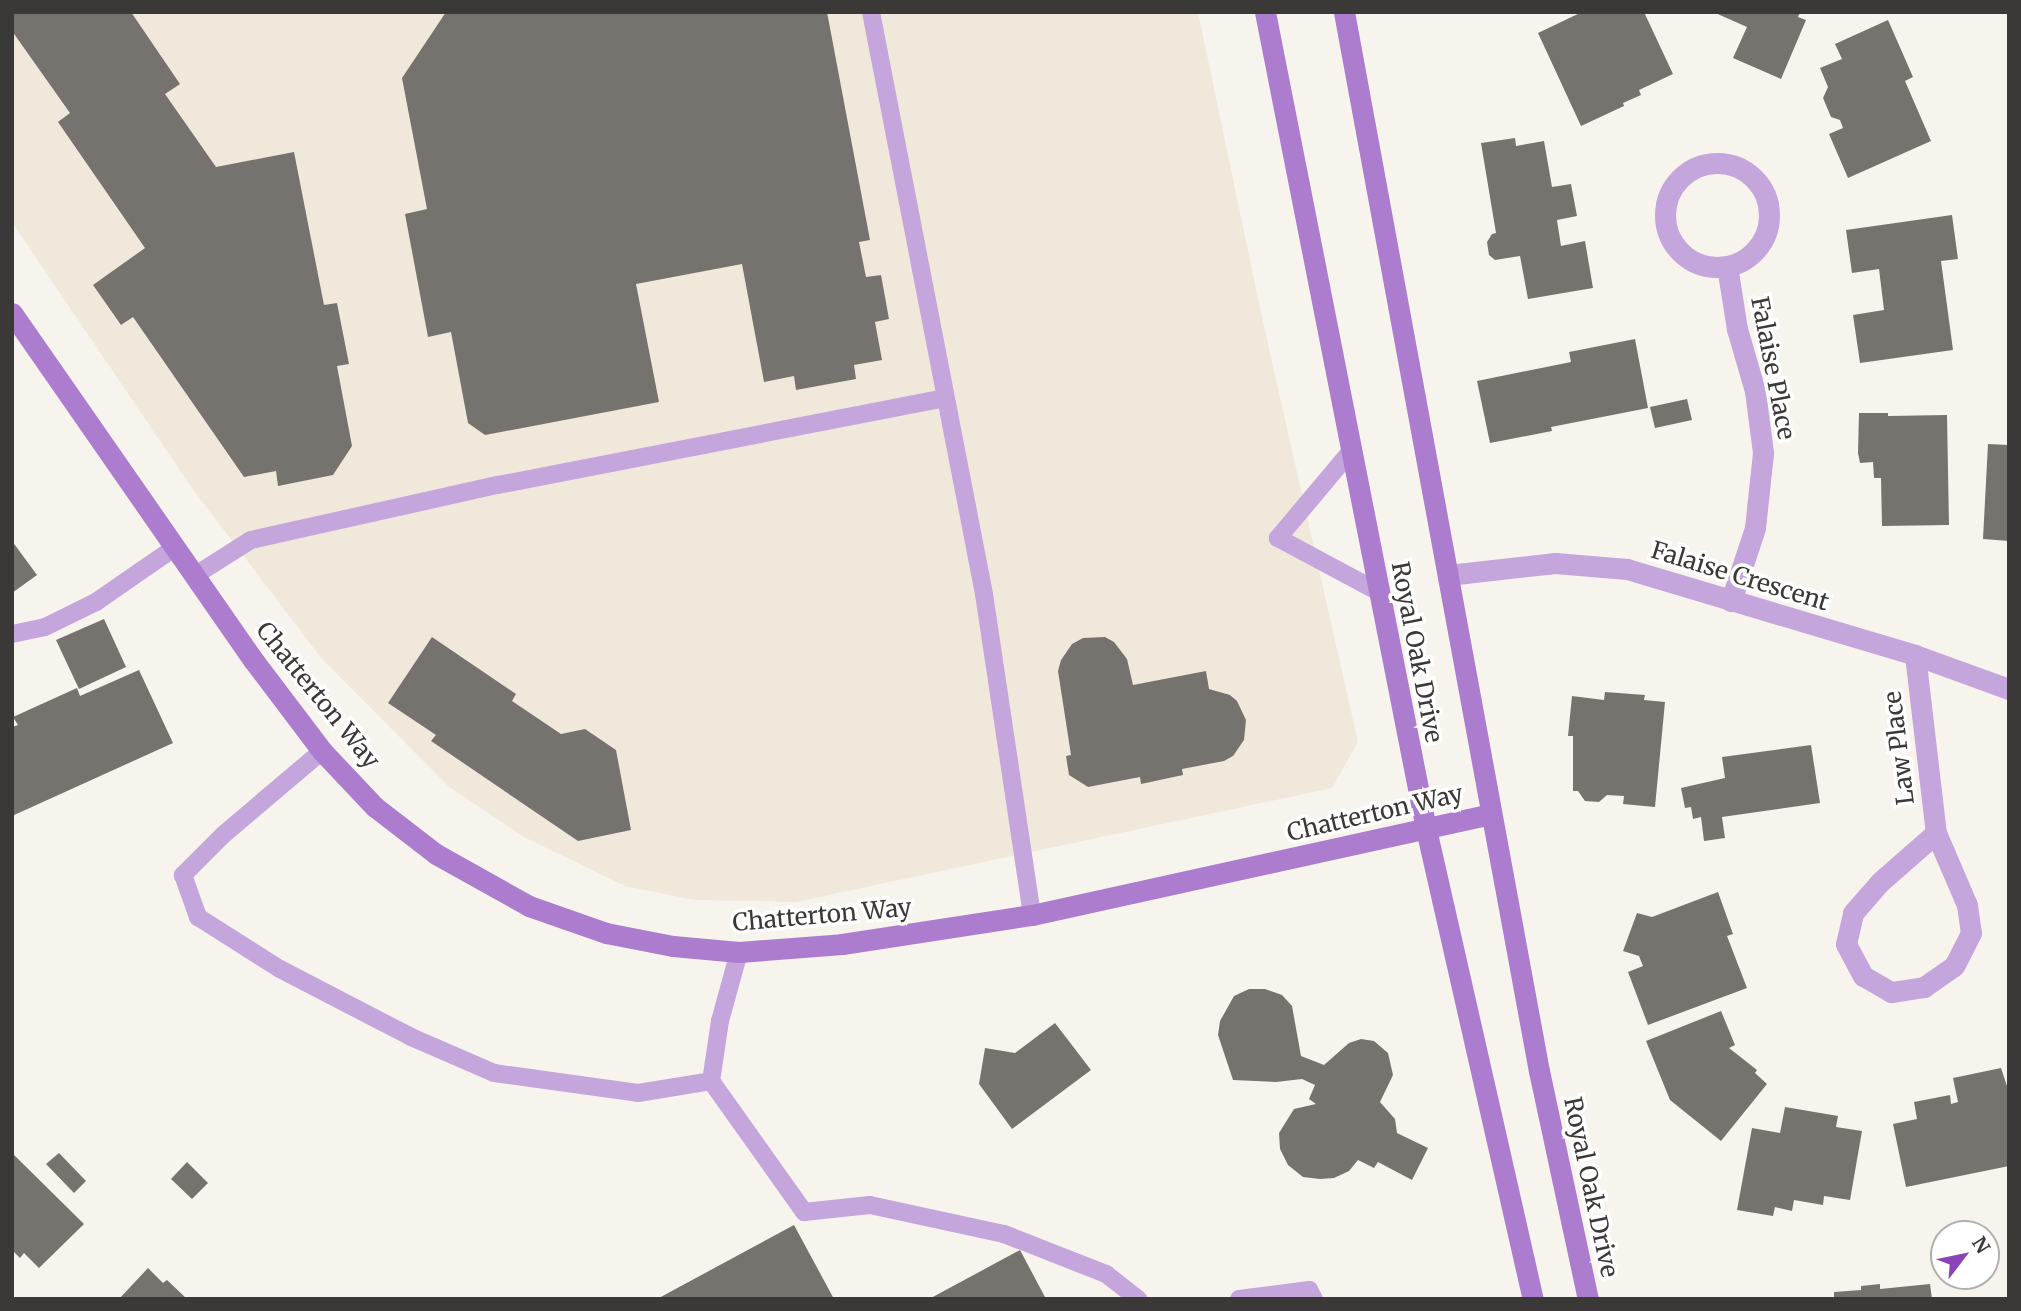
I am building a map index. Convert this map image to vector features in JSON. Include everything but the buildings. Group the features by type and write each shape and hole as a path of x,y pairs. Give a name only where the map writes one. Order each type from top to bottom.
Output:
{"main road":[{"name":"Royal Oak Drive","path":"1265,12 1426,829 1533,1299"},
{"name":"Royal Oak Drive","path":"1344,12 1538,1070 1588,1299"},
{"name":"Chatterton Way","path":"12,313 174,548 322,751 376,807 436,854 529,906 606,933 673,946 739,952 842,944 1032,915 1491,814"}],"street":[{"path":"1717,163 1738,167 1756,180 1767,199 1769,221 1762,241 1747,258 1727,266 1705,266 1686,257 1671,240 1665,220 1667,198 1678,180 1696,167 1717,163"},
{"name":"Falaise Place","path":"1727,266 1737,329 1755,391 1763,453 1755,528 1731,601"},
{"name":"Falaise Crescent","path":"1448,575 1555,563 1627,569 1915,656 2009,689"},
{"name":"Law Place","path":"1915,656 1936,833 1967,905 1971,933 1954,966 1924,987 1891,992 1863,976 1846,944 1853,913 1880,882 1936,833"}],"lane":[{"path":"870,12 984,594 1032,915"},
{"path":"194,576 251,540 511,483 945,398"},
{"path":"1351,451 1278,538 1377,591"},
{"path":"12,634 45,627 96,602 174,548"},
{"path":"322,751 223,835 183,874 198,917 281,969 411,1037 494,1073 638,1093 711,1081"},
{"path":"739,952 720,1021 711,1081 804,1212 870,1205 1004,1234 1106,1274 1138,1299"},
{"path":"1239,1299 1309,1290 1314,1299"}],"shaded area":[{"path":"12,12 1198,12 1263,322 1358,742 1332,788 796,902 694,900 625,886 524,837 448,786 322,659 191,487 12,222"}]}
